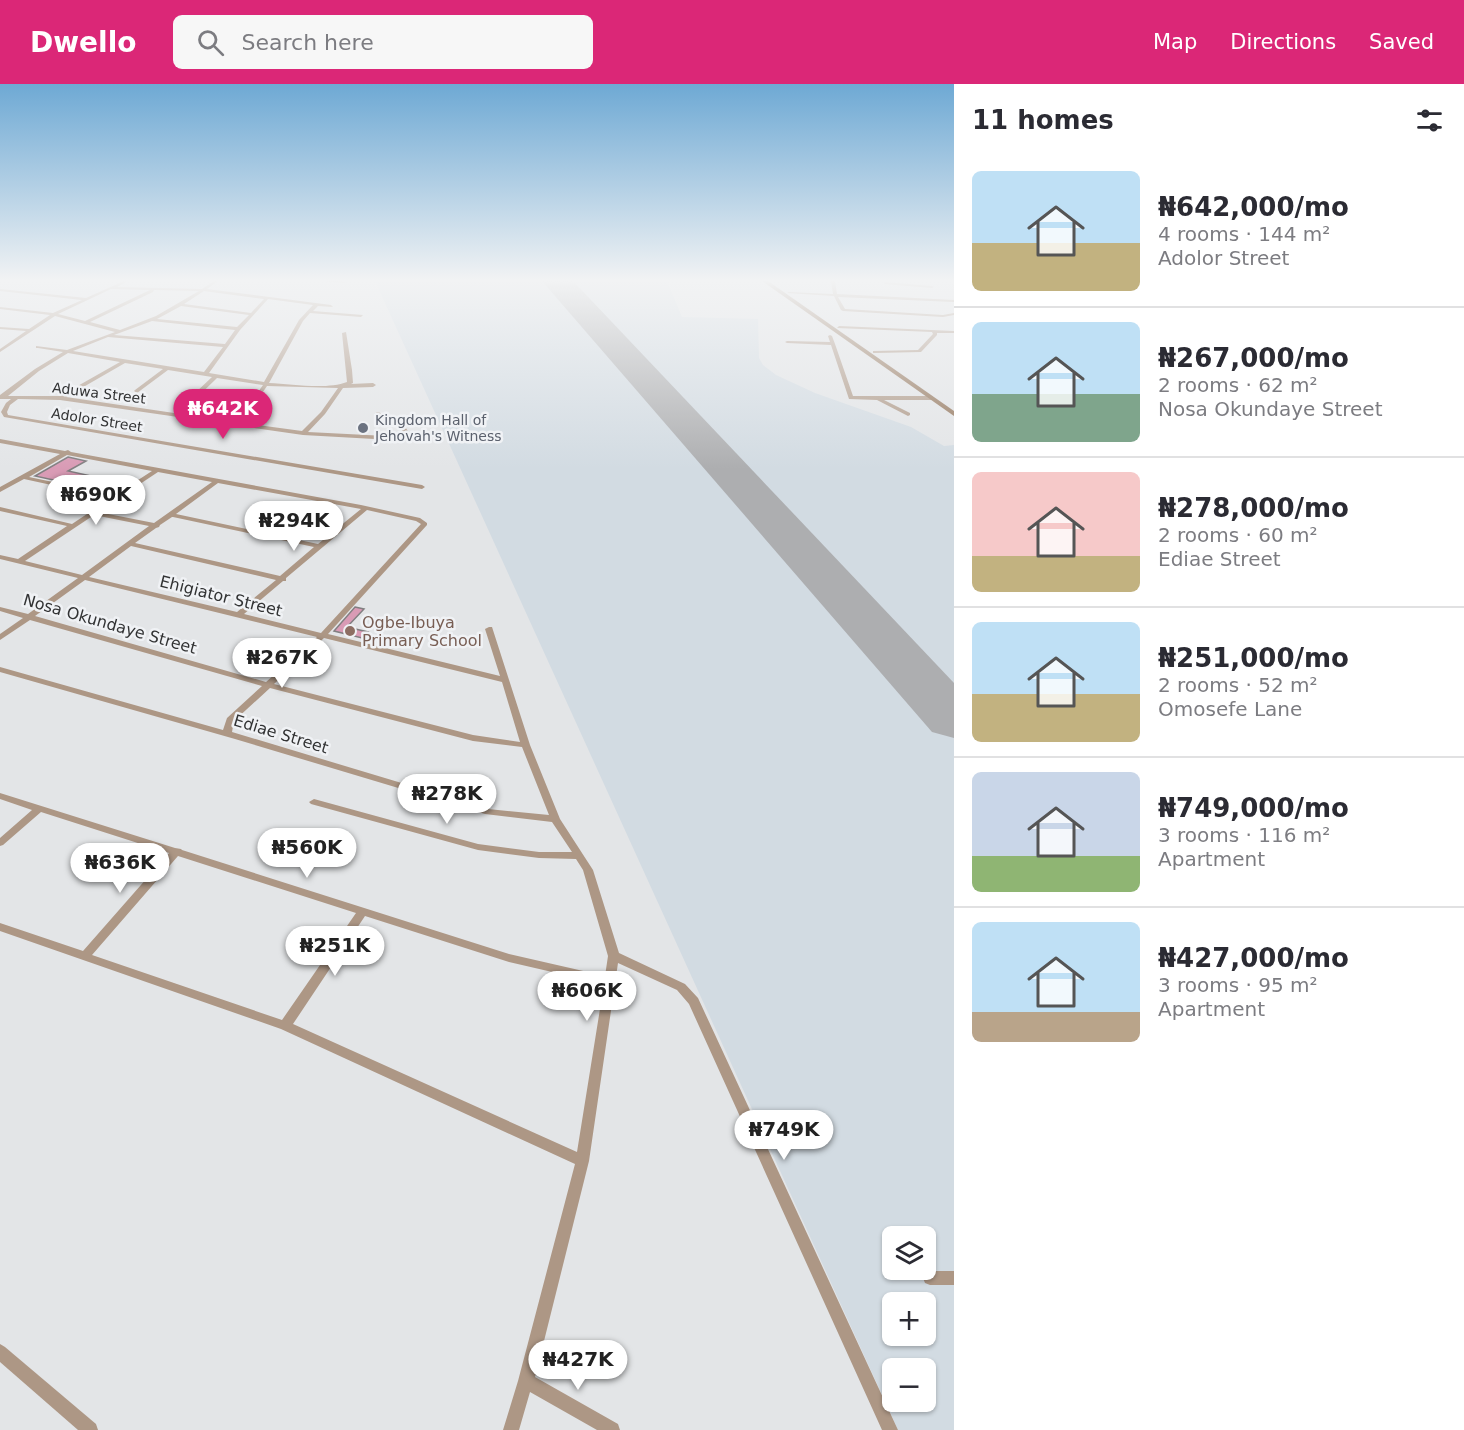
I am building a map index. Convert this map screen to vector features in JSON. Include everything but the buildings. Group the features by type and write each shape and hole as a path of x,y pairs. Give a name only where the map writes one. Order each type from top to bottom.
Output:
{"main road":[{"path":"855,344 954,414"},
{"path":"863,344 954,407"}],"street":[{"path":"2,397 36,370 86,344"},
{"path":"201,344 228,346"},
{"path":"238,424 266,384 288,344"},
{"path":"303,432 323,413 342,386 350,382 351,366 344,350 344,344"},
{"path":"829,344 833,344 849,396 859,399 931,398"},
{"path":"875,352 919,351 926,344"},
{"path":"205,375 228,346"},
{"path":"38,348 266,384 322,387 373,385"},
{"path":"60,398 123,362"},
{"path":"137,391 166,369"},
{"path":"175,415 215,377"},
{"name":"Aduwa Street","path":"2,397 60,398 303,432 410,438 398,420 377,414"},
{"name":"Adolor Street","path":"17,397 8,404 4,412 6,416 422,487"},
{"path":"879,399 908,414"},
{"path":"0,441 418,519 425,524 321,636 230,720 226,734"},
{"path":"0,448 11,442"},
{"path":"0,490 68,452"},
{"path":"20,561 157,470"},
{"path":"22,477 116,497"},
{"path":"0,638 173,515 215,482"},
{"path":"0,509 74,526"},
{"path":"238,615 283,579 317,546 365,509"},
{"path":"94,513 156,526"},
{"path":"173,515 317,546"},
{"path":"131,544 283,579"},
{"name":"Ehigiator Street","path":"0,556 505,680"},
{"name":"Nosa Okundaye Street","path":"0,609 267,684 473,738 526,746"},
{"path":"489,629 526,746 555,819 588,870 614,956 608,981 582,1161 526,1381 511,1430"},
{"name":"Ediae Street","path":"0,669 488,812 555,819"},
{"path":"0,796 509,958 608,981"},
{"path":"314,801 478,847 539,855 579,856"},
{"path":"0,843 39,809"},
{"path":"84,956 177,851"},
{"path":"285,1026 362,913"},
{"path":"0,927 285,1026 582,1161"},
{"path":"614,956 681,987 694,1000 890,1430"},
{"path":"936,1278 954,1278"},
{"path":"0,1352 90,1430"},
{"path":"526,1381 612,1430"}],"shaded area":[{"path":"404,344 759,344 759,358 763,365 776,375 815,393 911,427 944,446 954,445 954,1430 898,1430 890,1412 936,1412 936,1358 882,1358 882,1395"}],"runway":[{"path":"616,344 954,719"}],"place":[{"name":"Kingdom Hall of Jehovah's Witness","path":"363,428"},
{"name":"Ogbe-Ibuya Primary School","path":"350,631"}]}
